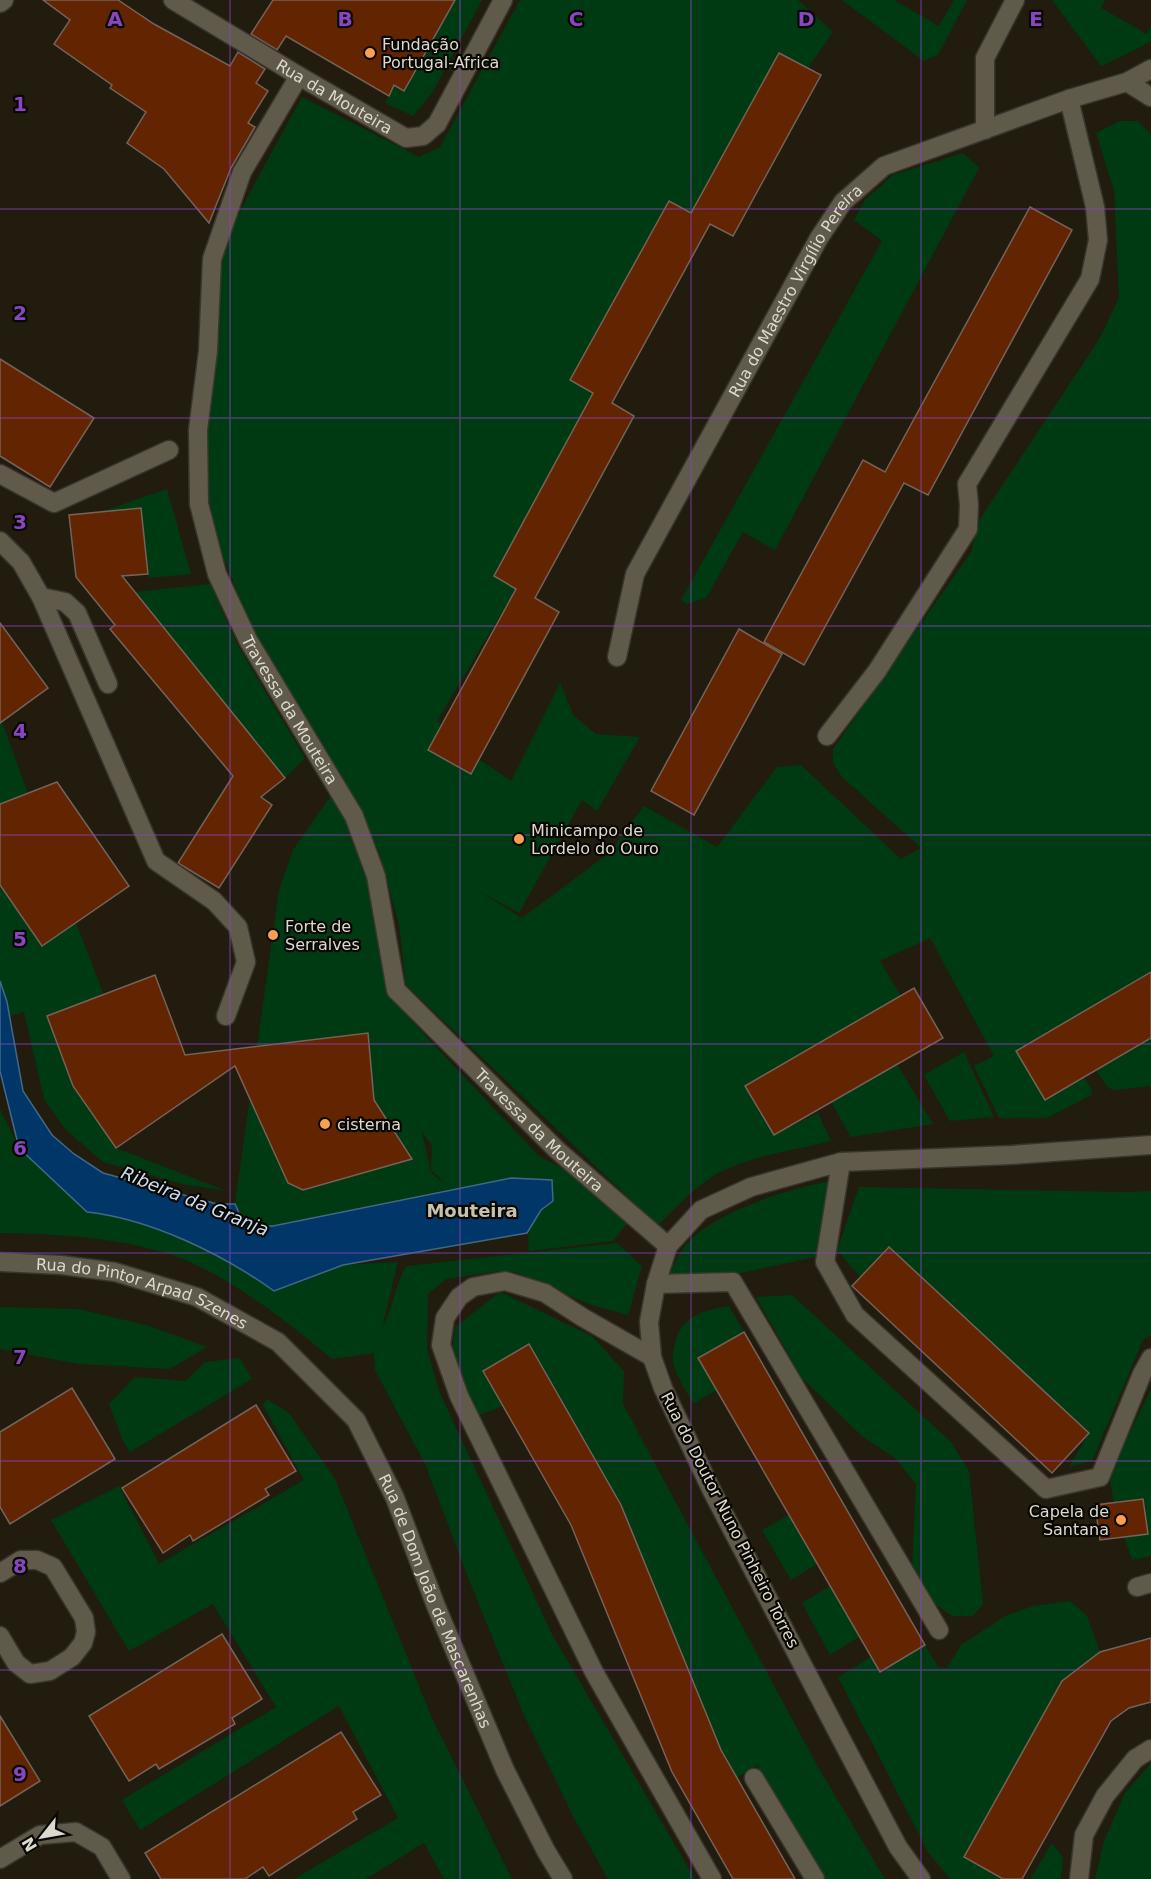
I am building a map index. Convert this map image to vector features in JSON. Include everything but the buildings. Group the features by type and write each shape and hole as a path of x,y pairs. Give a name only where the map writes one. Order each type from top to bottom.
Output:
{"street":[{"path":"0,3 4,0"},
{"name":"Rua da Mouteira","path":"173,0 406,138 423,136 438,124 503,0"},
{"path":"985,130 985,58 1015,0"},
{"name":"Rua do Maestro Virgílio Pereira","path":"617,657 635,574 819,238 843,202 884,166 1069,99 1127,82 1151,69"},
{"name":"Travessa da Mouteira","path":"299,76 242,172 212,259 208,351 198,430 199,504 217,574 248,640 354,816 376,876 396,990 557,1150 668,1246"},
{"path":"1127,82 1151,97"},
{"path":"826,736 877,671 968,529 967,484 1090,279 1098,240 1095,207 1069,99"},
{"path":"0,474 54,503 169,450"},
{"path":"0,541 21,562 41,597 156,861 214,901 238,927 246,962 226,1016"},
{"path":"41,597 65,602 77,613 108,684"},
{"name":"Rua do Doutor Nuno Pinheiro Torres","path":"921,1879 898,1847 717,1502 663,1388 652,1357 648,1322 656,1284 668,1246 701,1210 751,1187 841,1162 1151,1146"},
{"path":"841,1162 825,1262 855,1315 1046,1489 1100,1477 1142,1374 1151,1358"},
{"name":"Rua do Pintor Arpad Szenes","path":"0,1262 61,1265 115,1272 197,1297 278,1342"},
{"path":"652,1357 545,1293 505,1281 472,1287 459,1297 444,1318 441,1345 459,1396 594,1672 712,1879"},
{"path":"656,1284 733,1282 939,1630"},
{"name":"Rua de Dom João de Mascarenhas","path":"278,1342 356,1420 395,1498 436,1606 505,1770 546,1851 563,1879"},
{"path":"0,1573 21,1560 37,1560 53,1567 84,1618 86,1632 83,1643 72,1658 50,1671 30,1674 16,1663 0,1636"},
{"path":"1079,1879 1084,1835 1105,1796 1135,1759 1151,1749"},
{"path":"753,1778 815,1879"},
{"path":"0,1859 40,1835 76,1832 102,1847 122,1879"}],"green space":[{"path":"455,0 482,0 432,93 413,116 385,103 394,85 404,91"},
{"path":"520,0 798,0 833,32 808,68 779,54 691,213 668,201 570,380 593,393 494,575 516,589 437,721 442,725 471,773 479,759 511,781 560,683 574,716 596,734 640,737 597,811 582,800 519,913 479,891 522,918 609,853 644,806 717,847 777,767 801,765 901,859 921,848 841,776 833,763 833,749 971,552 980,519 1098,341 1119,298 1114,190 1096,133 1120,121 1138,121 1151,134 1151,972 1016,1051 1045,1100 1084,1077 1092,1090 1091,1095 1047,1118 999,1118 974,1066 994,1056 930,938 880,961 901,996 745,1086 774,1135 818,1113 831,1141 750,1160 720,1173 693,1191 658,1226 406,985 399,925 380,855 344,779 252,629 206,508 204,462 218,257 250,192 302,97 419,157 440,147"},
{"path":"842,0 894,0 939,26 954,0 967,0 938,55 924,61"},
{"path":"1052,0 1105,0 1101,8 1147,34 1151,27 1151,42 1101,66"},
{"path":"963,153 979,168 775,550 743,532 706,598 687,604 681,600 882,241 854,220 865,200 893,175"},
{"path":"167,489 191,574 149,578 141,508 103,511"},
{"path":"210,584 237,644 305,758 285,778 135,592"},
{"path":"2,722 28,793 0,804 0,723"},
{"path":"332,794 354,825 369,863 393,997 404,1013 540,1157 584,1179 631,1219 613,1241 529,1251 528,1242 532,1222 540,1211 553,1201 451,1189 273,1226 259,1226 245,1221 235,1204 279,890 293,850","holes":["422,1132 432,1146 431,1170 446,1184 431,1173"]},
{"path":"0,877 42,945 76,923 104,995 84,1102 116,1148 227,1191 181,1184 103,1162 65,1129 44,1099 24,1012 10,1016 0,981"},
{"path":"1151,1038 1151,1086 1115,1090 1108,1088 1096,1070"},
{"path":"964,1052 994,1117 950,1121 924,1075"},
{"path":"897,1064 933,1124 851,1137 831,1102"},
{"path":"0,1109 19,1148 87,1213 135,1222 185,1240 233,1264 274,1291 343,1265 398,1262 382,1328 406,1266 617,1243 642,1266 628,1315 591,1305 515,1272 499,1271 446,1279 428,1294 427,1349 439,1391 552,1634 695,1879 608,1879 574,1818 523,1713 425,1464 375,1370 374,1353 332,1359 236,1287 215,1274 172,1255 108,1240 0,1233"},
{"path":"831,1181 820,1256 736,1274 669,1276 682,1250 710,1225 729,1214 772,1196"},
{"path":"859,1187 1151,1191 1151,1335 1143,1340 1092,1461 1069,1467 1089,1433 889,1247 860,1277 837,1250"},
{"path":"500,1292 592,1336 624,1371 623,1404 814,1760 885,1879 823,1879 757,1765 737,1778 720,1750 621,1505 529,1344 483,1371 502,1406 478,1416 452,1355 455,1327"},
{"path":"792,1295 951,1442 969,1471 983,1604 973,1616 952,1616 934,1603 912,1569 916,1484 895,1458 863,1437 802,1378 756,1297"},
{"path":"729,1306 744,1332 698,1358 717,1390 693,1404 673,1363 678,1334 682,1326 695,1316"},
{"path":"0,1307 78,1309 146,1325 207,1347 170,1369 79,1364 0,1349"},
{"path":"240,1358 252,1379 130,1452 123,1441 109,1404 135,1377 186,1381 205,1362"},
{"path":"1151,1389 1151,1556 1132,1560 1124,1537 1148,1534 1143,1499 1114,1503 1109,1475"},
{"path":"267,1399 289,1413 335,1479 432,1718 512,1879 444,1879 424,1843 366,1879 294,1879 398,1818 339,1706 140,1830 122,1800 276,1707 213,1604 129,1651 51,1520 119,1486 159,1564 304,1480 263,1405"},
{"path":"789,1515 817,1564 791,1580 762,1530"},
{"path":"830,1586 859,1637 830,1655 802,1603"},
{"path":"1070,1601 1087,1616 1100,1652 1062,1681 964,1857 1000,1879 950,1879 928,1852 838,1677 871,1657 880,1671 925,1645 938,1667 947,1668 961,1645 1005,1616 1033,1606"},
{"path":"1151,1763 1151,1879 1095,1879 1104,1841 1125,1793"},
{"path":"1052,1843 1063,1858 1061,1879 1030,1879"}],"water":[{"name":"Ribeira da Granja","path":"0,981 7,1002 23,1091 52,1135 74,1154 103,1173 217,1204 235,1204 241,1217 253,1226 273,1226 511,1178 552,1180 553,1201 541,1210 527,1233 343,1265 274,1291 232,1264 185,1240 136,1222 87,1212 19,1148 0,1071"}],"place":[{"name":"Fundação Portugal-Africa","path":"370,53"},
{"name":"Minicampo de Lordelo do Ouro","path":"519,839"},
{"name":"Forte de Serralves","path":"273,935"},
{"name":"cisterna","path":"325,1124"},
{"name":"Capela de Santana","path":"1121,1520"}],"district":[{"name":"Mouteira","path":"472,1210"}]}
